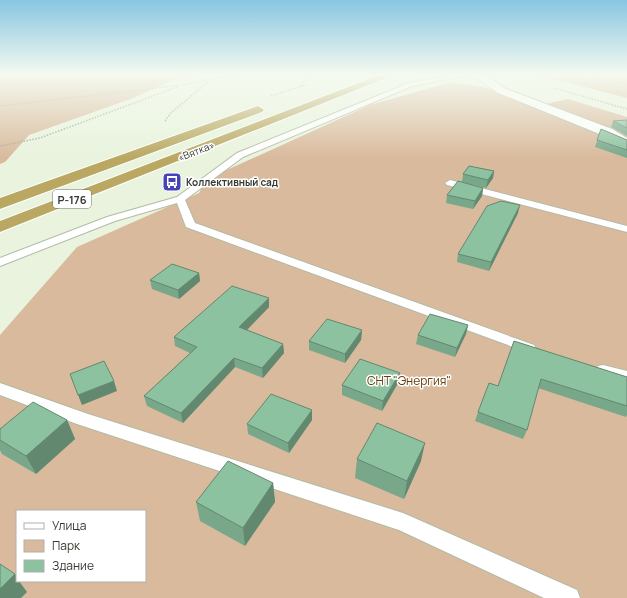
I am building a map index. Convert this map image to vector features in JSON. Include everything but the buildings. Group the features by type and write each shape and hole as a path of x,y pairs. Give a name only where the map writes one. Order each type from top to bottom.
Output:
{"highway":[{"name":"«Вятка»","path":"0,227 320,102"},
{"name":"«Вятка»","path":"0,204 270,106"}],"street":[{"path":"530,102 607,132 627,143"}],"lane":[{"path":"0,262 59,238 104,222 180,199 240,154 367,102"},
{"path":"450,183 627,229"},
{"path":"180,199 190,225 544,353"},
{"path":"589,366 627,377"},
{"path":"0,389 83,419 403,522 569,598"}],"path":[{"path":"0,106 36,102"},
{"path":"0,146 40,138 137,102"},
{"path":"162,124 185,102"},
{"path":"602,102 627,109"}],"green space":[{"path":"0,102 122,102 29,135 5,162 0,164"},
{"name":"СНТ \"Энергия\"","path":"381,102 520,102 532,107 555,102 578,102 627,117 627,598 0,598 0,335 77,247 199,193 207,179 370,105"}],"place":[{"name":"Коллективный сад","path":"172,182"}]}
